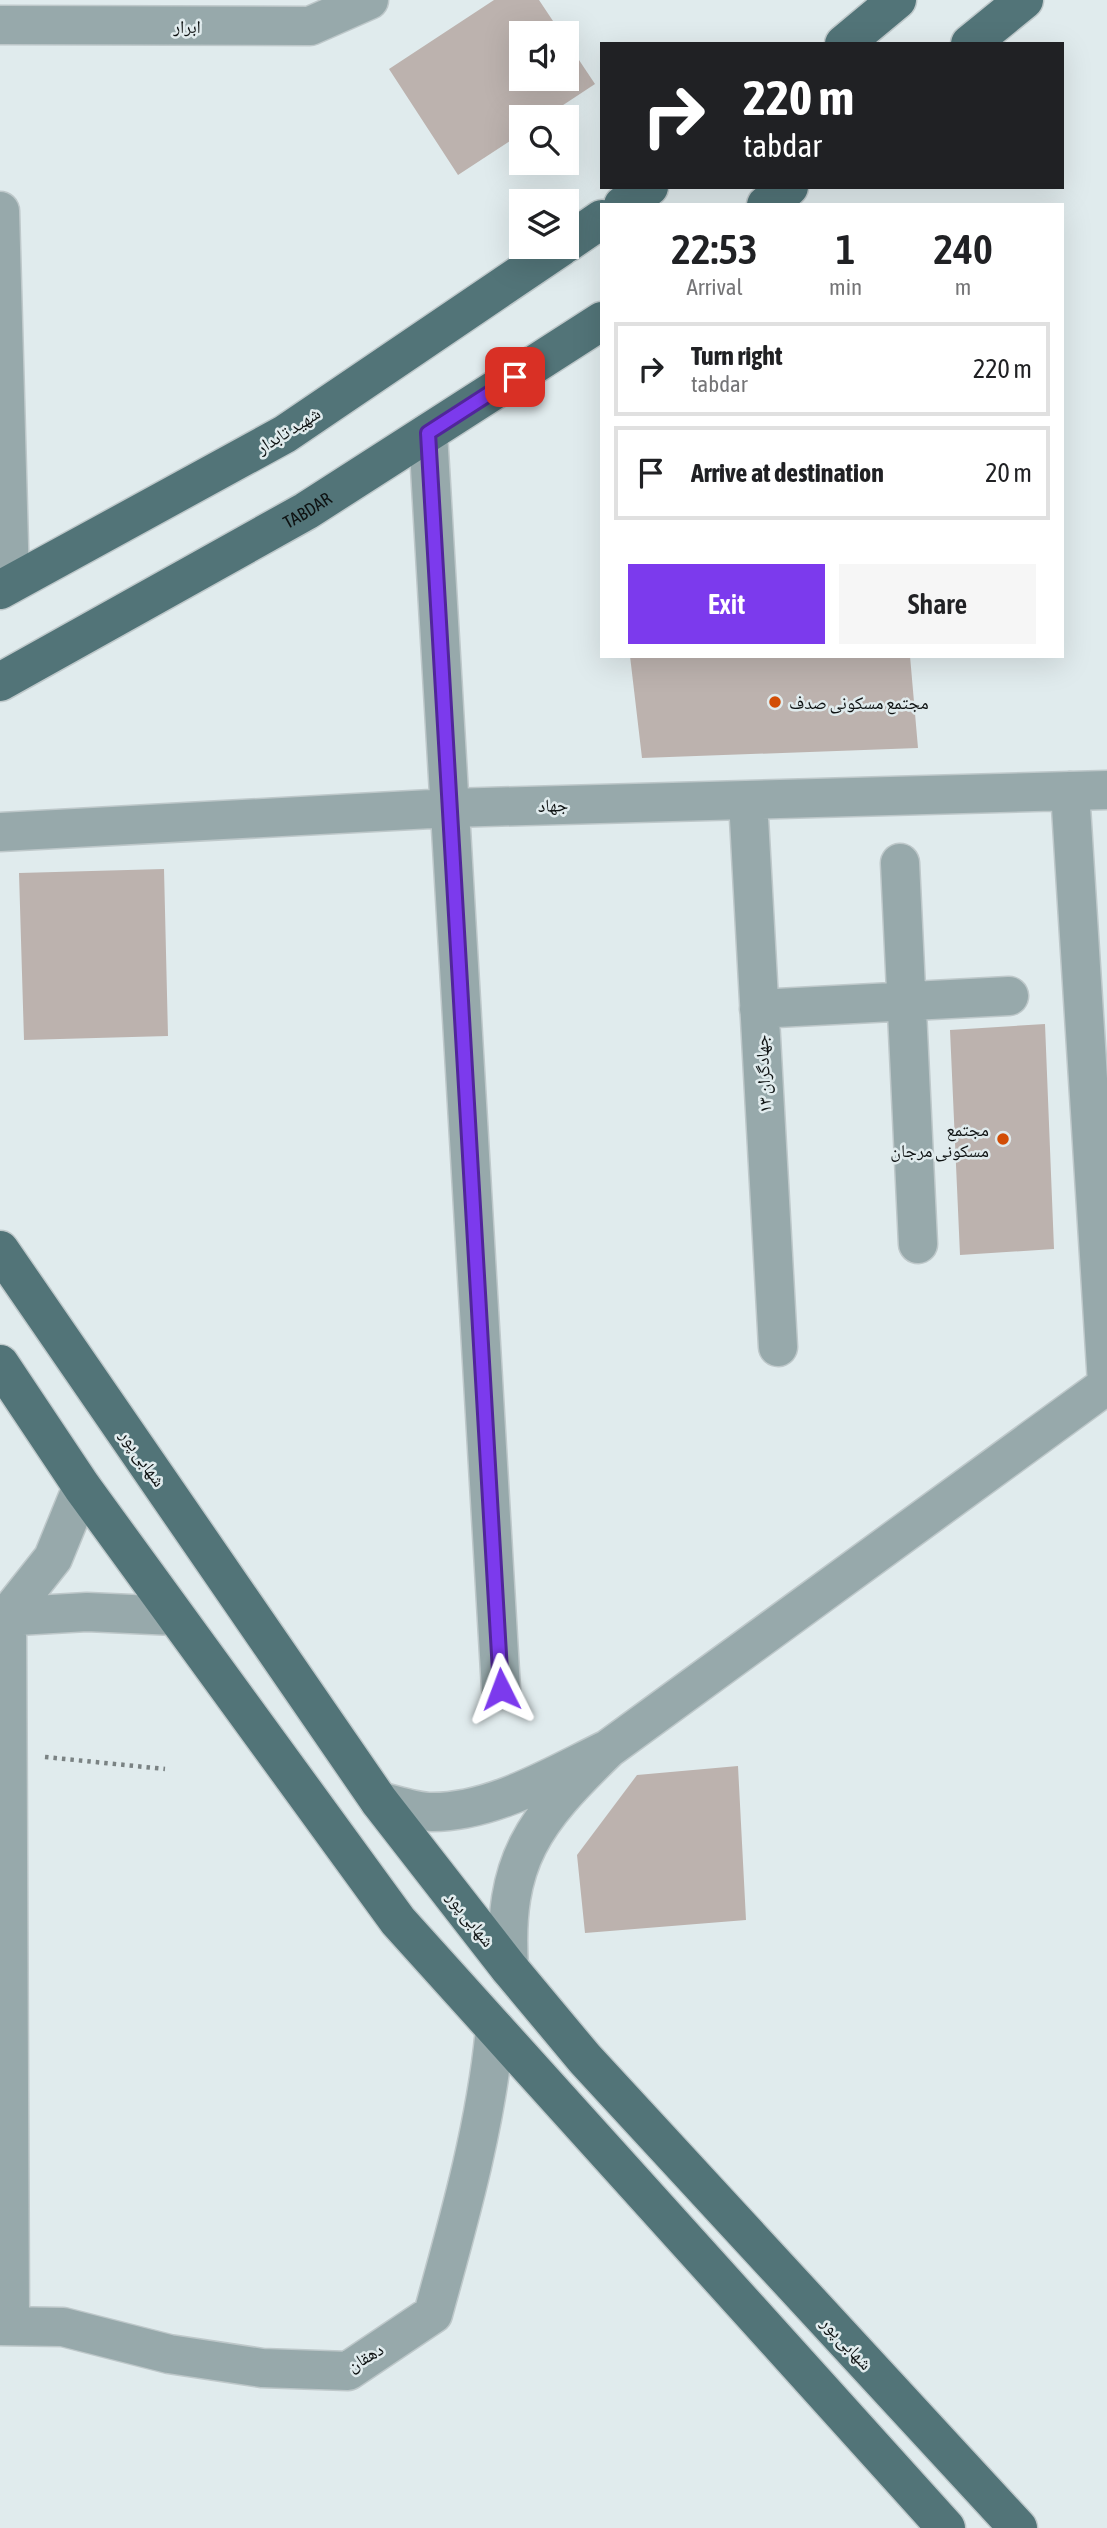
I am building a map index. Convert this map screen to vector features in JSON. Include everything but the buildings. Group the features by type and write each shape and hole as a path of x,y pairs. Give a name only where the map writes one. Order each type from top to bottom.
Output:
{"main road":[{"path":"846,42 897,0"},
{"path":"972,42 1024,0"},
{"path":"626,203 646,189"},
{"path":"769,203 786,189"},
{"path":"579,235 600,220"},
{"name":"شهید تابدار","path":"3,587 285,434 543,259"},
{"name":"TABDAR","path":"0,682 306,511 600,322"},
{"name":"شهابی پور","path":"0,1250 379,1801 509,1968 585,2059 1018,2528"},
{"path":"0,1364 82,1487 398,1921 946,2528"}],"street":[{"name":"ابرار","path":"0,25 289,13 310,26 369,0"},
{"path":"0,211 3,587"},
{"path":"428,433 501,1689"},
{"path":"509,1968 507,1927 515,1871 530,1840 559,1796 608,1749 1107,1384 1089,791"},
{"name":"جهاد","path":"0,832 450,808 1089,791"},
{"name":"جهادگران ۱۳","path":"748,800 778,1347"},
{"path":"900,863 918,1244"},
{"path":"759,1009 1009,996"},
{"path":"5,2326 10,1753 3,1617 54,1558 82,1487"},
{"path":"3,1617 87,1612 175,1616"},
{"path":"379,1801 430,1812 472,1808 551,1777 608,1749"},
{"name":"دهقان","path":"5,2326 64,2327 169,2354 262,2368 348,2371 433,2314 464,2203 490,2082 495,2029"}],"path":[{"path":"10,1753 164,1769"}],"place":[{"name":"مجتمع مسکونی صدف","path":"775,702"},
{"name":"مجتمع مسکونی مرجان","path":"1003,1139"}],"route":[{"path":"501,1689 428,433 515,377"}]}
